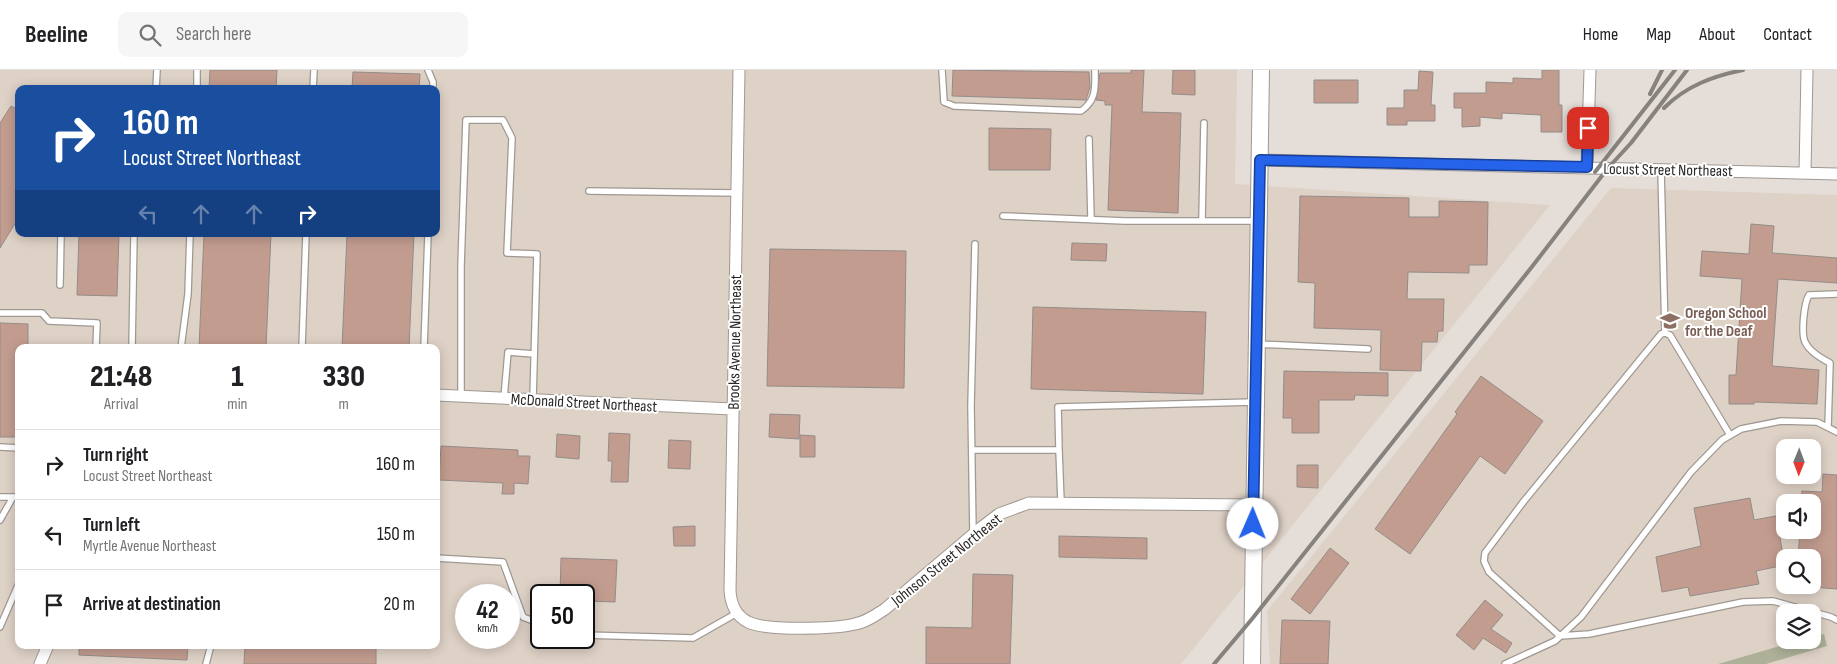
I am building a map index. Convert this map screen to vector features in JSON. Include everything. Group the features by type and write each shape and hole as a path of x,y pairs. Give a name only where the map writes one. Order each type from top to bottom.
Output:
{"main road":[{"path":"1252,664 1261,70"}],"street":[{"name":"Brooks Avenue Northeast","path":"737,613 731,603 730,590 739,70"},
{"path":"1587,167 1590,70"},
{"path":"1805,173 1807,70"},
{"name":"Locust Street Northeast","path":"1260,160 1837,174"},
{"name":"McDonald Street Northeast","path":"440,395 732,409"},
{"name":"Johnson Street Northeast","path":"737,613 747,622 769,627 832,628 855,624 885,609 999,514 1016,506 1029,503 1253,506"},
{"path":"40,664 46,649"}],"lane":[{"path":"156,85 158,70"},
{"path":"197,70 197,85"},
{"path":"313,85 314,70"},
{"path":"428,70 433,85"},
{"path":"942,70 944,102 954,106 1081,111 1090,105 1094,96 1095,70"},
{"path":"461,396 460,274 466,120 503,120 512,138 507,253 537,254 533,400"},
{"path":"1202,220 1204,123"},
{"path":"1089,139 1091,219"},
{"path":"1660,169 1665,332"},
{"path":"589,191 737,193"},
{"path":"1003,216 1258,221"},
{"path":"60,285 61,237"},
{"path":"132,344 134,237"},
{"path":"181,344 188,294 190,237"},
{"path":"302,344 306,237"},
{"path":"424,344 428,237"},
{"path":"973,534 972,450 975,244"},
{"path":"1828,427 1830,363 1810,349 1804,340 1804,307 1810,295 1837,294"},
{"path":"0,313 42,313 49,321 97,323 96,344"},
{"path":"1665,332 1670,335 1730,435"},
{"path":"1665,332 1661,334 1524,501 1485,553 1484,561 1489,572 1560,636 1589,634 1743,602 1773,601 1837,620"},
{"path":"1256,344 1368,349"},
{"path":"504,398 508,352 534,354"},
{"path":"1061,502 1058,407 1255,402"},
{"path":"1505,664 1555,641 1581,617 1691,472 1722,440 1741,428 1781,421 1816,422 1836,430"},
{"path":"0,447 15,448"},
{"path":"972,450 1059,450"},
{"path":"0,497 15,497"},
{"path":"0,520 15,498"},
{"path":"440,558 503,562 523,617 530,620"},
{"path":"0,627 15,592"},
{"path":"595,635 693,638 737,613"},
{"path":"206,664 210,649"}],"shaded area":[{"path":"0,70 1237,70 1235,184 1550,205 1181,664 0,664"},
{"name":"Oregon School for the Deaf","path":"1611,188 1837,195 1837,664 1270,664 1267,611"}],"green space":[{"path":"1824,634 1827,646 1821,648 1821,635"},
{"path":"1776,647 1776,649 1817,649 1766,664 1718,664"}],"building":[{"path":"210,70 277,70 276,85 209,85"},
{"path":"953,70 1089,72 1090,87 1086,100 952,96"},
{"path":"1131,70 1144,70 1142,112 1181,113 1178,213 1108,210 1112,105 1105,105 1105,101 1096,100 1100,73 1131,73"},
{"path":"1173,70 1195,70 1195,95 1172,94"},
{"path":"1542,70 1559,70 1559,105 1562,105 1562,132 1541,132 1541,115 1502,113 1502,119 1480,117 1480,126 1462,127 1462,108 1454,108 1454,93 1486,93 1486,82 1513,83 1513,78 1542,79"},
{"path":"1419,71 1433,72 1431,105 1435,105 1435,121 1407,121 1407,125 1387,125 1387,108 1404,108 1404,90 1418,90"},
{"path":"353,72 420,74 419,85 352,85"},
{"path":"1314,80 1358,80 1358,103 1314,103"},
{"path":"11,106 15,108 15,224 0,248 0,123"},
{"path":"989,128 1051,129 1050,170 989,170"},
{"path":"1300,196 1409,198 1409,217 1439,217 1439,201 1488,202 1487,265 1469,265 1469,273 1408,272 1407,299 1444,299 1443,331 1438,331 1437,342 1422,342 1421,371 1380,370 1381,330 1314,328 1315,283 1298,282"},
{"path":"1751,224 1774,226 1772,253 1837,258 1837,283 1778,279 1772,366 1819,370 1817,404 1754,402 1754,404 1729,404 1729,375 1736,375 1742,279 1700,276 1702,251 1749,254"},
{"path":"79,237 119,237 117,296 77,295"},
{"path":"204,237 271,237 266,344 199,344"},
{"path":"347,237 414,237 409,344 342,344"},
{"path":"1072,243 1107,244 1106,261 1071,260"},
{"path":"770,249 906,251 904,388 767,386"},
{"path":"1033,307 1206,312 1203,394 1031,389"},
{"path":"0,323 28,324 28,344 15,344 15,437 0,437"},
{"path":"1284,371 1388,373 1388,396 1355,395 1354,400 1319,400 1319,433 1292,433 1292,418 1283,418"},
{"path":"1481,376 1543,421 1505,474 1480,456 1410,554 1375,529 1457,414 1455,412"},
{"path":"770,414 800,415 799,439 769,437"},
{"path":"609,433 630,434 628,482 611,482 612,461 608,461"},
{"path":"557,434 580,436 579,459 556,457"},
{"path":"800,435 815,436 815,457 800,457"},
{"path":"669,440 691,441 690,469 668,468"},
{"path":"441,446 518,450 518,456 530,456 528,484 514,483 514,494 502,494 503,483 440,480"},
{"path":"1297,465 1318,465 1318,488 1297,487"},
{"path":"1823,474 1837,475 1837,589 1821,588 1821,549 1799,549 1799,539 1821,539 1821,494 1802,494 1802,491 1822,492"},
{"path":"1750,498 1754,520 1776,516 1776,539 1780,539 1782,549 1776,549 1776,567 1756,571 1759,584 1690,596 1688,587 1662,592 1656,557 1701,546 1694,508"},
{"path":"695,526 695,546 674,546 673,527"},
{"path":"1059,536 1147,538 1147,559 1059,557"},
{"path":"1330,548 1349,563 1310,614 1291,599"},
{"path":"561,558 617,560 615,602 595,601 595,584 560,584"},
{"path":"973,574 1013,575 1010,664 926,664 926,627 972,628"},
{"path":"1485,600 1503,615 1491,629 1512,643 1506,653 1483,638 1474,650 1456,635"},
{"path":"1282,620 1330,621 1328,664 1280,664"},
{"path":"79,649 188,649 187,660 79,655"},
{"path":"245,649 376,649 376,664 244,664"}],"railway":[{"path":"1650,94 1662,70"},
{"path":"1595,172 1675,70"},
{"path":"1214,664 1252,619 1687,70"},
{"path":"1664,108 1672,100 1700,83 1721,75 1743,70"}],"place":[{"name":"Oregon School for the Deaf","path":"1670,321"}],"route":[{"path":"1253,524 1260,160 1587,167 1588,128"}]}
